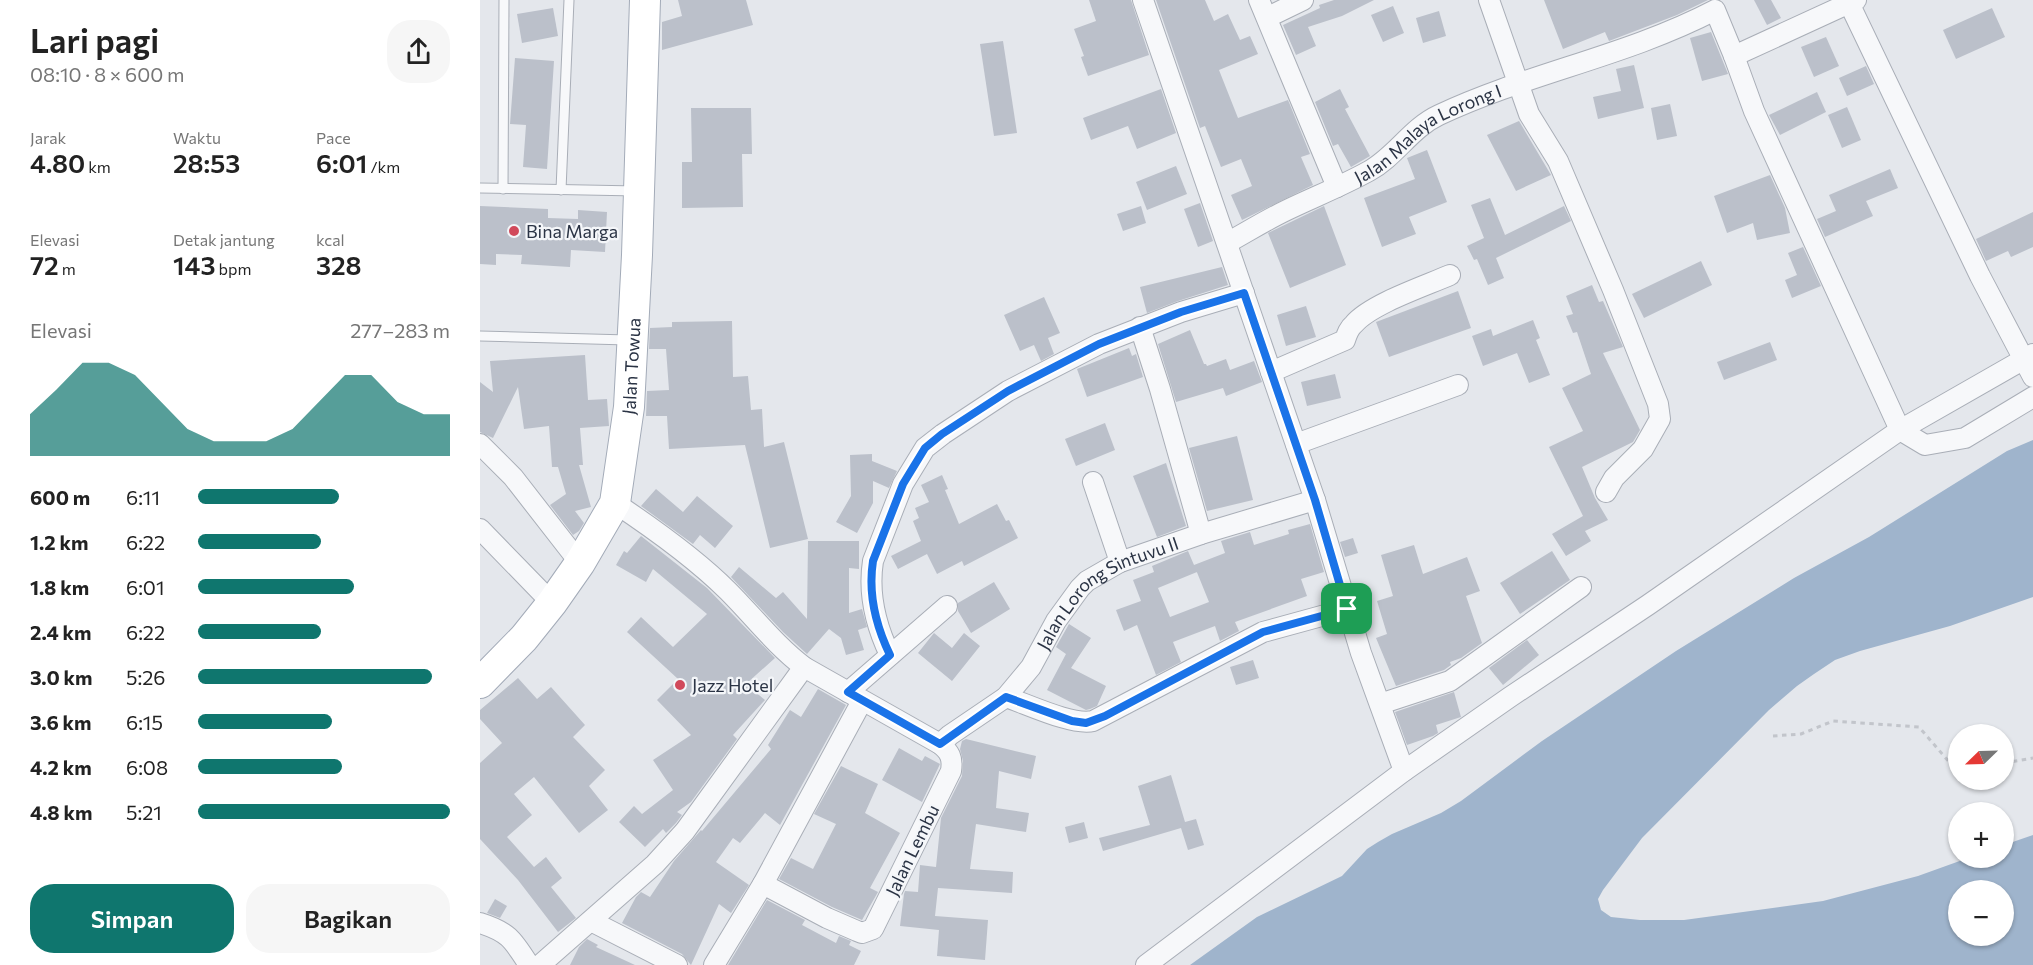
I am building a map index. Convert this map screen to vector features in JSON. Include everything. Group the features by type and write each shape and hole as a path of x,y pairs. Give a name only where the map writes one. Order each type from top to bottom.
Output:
{"main road":[{"name":"Jalan Towua","path":"480,683 524,638 552,603 580,563 615,503 629,407 645,0"}],"street":[{"path":"1143,0 1315,500 1347,609 1404,771"},
{"name":"Jalan Malaya Lorong I","path":"1303,0 1263,9 1337,187"},
{"name":"Jalan Malaya Lorong I","path":"1489,0 1519,84"},
{"path":"1146,965 1404,771 1900,430 2030,364 1980,276 1852,1 1734,56"},
{"name":"Jalan Malaya Lorong I","path":"1227,243 1286,211 1370,171 1393,155 1416,129 1438,116 1519,84 1641,42 1712,5 1754,111 1900,430"},
{"path":"1519,84 1529,114 1558,161 1613,290 1658,405 1660,419 1643,448 1614,478 1606,492"},
{"path":"1271,372 1345,340 1358,319 1387,302 1450,275"},
{"path":"890,655 881,637 874,612 871,571 903,484 925,448 939,436 1008,391 1099,344 1181,312 1244,293"},
{"path":"1140,327 1160,388 1201,534"},
{"path":"1296,444 1458,385"},
{"path":"1900,430 1925,445 1965,438 2033,397"},
{"path":"480,444 513,477 580,563"},
{"path":"1094,482 1120,562"},
{"name":"Jalan Lorong Sintuvu II","path":"940,744 1006,697 1031,667 1056,621 1080,588 1088,581 1120,562 1201,534 1315,500"},
{"path":"615,503 698,563 728,591 784,651 804,667 940,744"},
{"path":"480,529 552,603"},
{"path":"1380,704 1450,681 1581,587"},
{"path":"714,965 763,884 855,696 890,655 947,606"},
{"path":"1006,697 1072,721 1086,723 1263,632 1347,609"},
{"path":"540,965 655,864 685,831 804,667"},
{"name":"Jalan Lembu","path":"763,884 857,931 862,933 873,929 951,771 952,759 948,750 940,744"},
{"path":"591,921 677,965"},
{"path":"480,923 504,932 529,965"}],"lane":[{"path":"503,189 504,0"},
{"path":"561,190 569,0"},
{"path":"480,188 638,192"},
{"path":"480,336 632,340"}],"path":[{"path":"1773,736 1801,734 1833,720 1919,727 1948,761"},
{"path":"2014,761 2033,758"}],"water":[{"path":"2033,440 2033,597 1950,626 1835,660 1797,686 1769,710 1642,838 1603,890 1598,899 1601,910 1611,917 1640,920 1684,920 1823,901 1918,876 1948,865 1948,868 2014,868 2014,842 2033,835 2033,965 1190,965 1257,917 1342,876 1367,849 1378,842 1441,813 1461,801 1542,741 1676,651 1794,578 1869,537 2007,451"}],"building":[{"path":"678,0 746,0 753,25 662,50 662,22 682,16"},
{"path":"1089,0 1131,0 1149,55 1088,76 1081,57 1084,56 1074,29 1096,21"},
{"path":"1156,0 1205,0 1214,21 1228,14 1240,40 1250,36 1258,54 1219,70 1238,118 1288,100 1310,154 1301,157 1313,185 1242,220 1231,195 1252,186 1241,159 1221,167 1205,126 1200,128"},
{"path":"1334,0 1374,0 1342,16 1308,27 1316,46 1296,55 1283,25 1320,8 1319,5"},
{"path":"1544,0 1708,0 1677,15 1609,41 1605,32 1563,49"},
{"path":"1754,0 1771,0 1781,18 1767,25"},
{"path":"1393,6 1404,33 1383,42 1371,15"},
{"path":"553,8 558,36 522,43 517,14"},
{"path":"1992,8 2005,37 1956,59 1943,30"},
{"path":"1439,11 1446,36 1423,43 1416,18"},
{"path":"1711,32 1728,74 1702,81 1690,38"},
{"path":"1826,37 1839,66 1814,77 1801,47"},
{"path":"1003,41 1017,133 994,136 980,44"},
{"path":"515,58 554,61 547,169 523,167 526,125 510,124"},
{"path":"1634,65 1644,108 1598,119 1593,97 1621,91 1616,69"},
{"path":"1866,66 1874,84 1847,96 1839,78"},
{"path":"1161,89 1176,133 1137,149 1128,126 1091,140 1083,118"},
{"path":"1340,89 1349,107 1345,109 1370,156 1351,167 1338,144 1333,146 1315,102"},
{"path":"1817,92 1826,112 1780,135 1769,115"},
{"path":"1670,104 1677,136 1657,140 1651,108"},
{"path":"1847,107 1861,140 1842,148 1828,115"},
{"path":"691,108 751,108 752,154 742,154 743,207 682,208 682,162 692,162"},
{"path":"1519,121 1551,175 1516,191 1487,135"},
{"path":"1427,150 1447,202 1409,217 1416,234 1382,247 1364,198 1415,179 1407,158"},
{"path":"1176,166 1187,194 1147,210 1136,182"},
{"path":"1890,169 1898,188 1866,201 1873,216 1825,237 1817,219 1836,211 1829,195"},
{"path":"1770,175 1785,208 1790,233 1757,240 1753,223 1727,233 1714,196"},
{"path":"1490,198 1505,235 1564,206 1571,221 1496,258 1504,278 1488,285 1477,259 1474,260 1467,246 1484,238 1471,205"},
{"path":"1200,203 1213,241 1198,247 1184,209"},
{"path":"480,206 548,209 548,218 578,219 578,210 607,212 605,252 571,250 570,267 521,264 522,255 496,254 496,265 480,264"},
{"path":"1141,206 1146,223 1123,231 1117,214"},
{"path":"1324,206 1346,265 1290,288 1268,233"},
{"path":"2033,212 2033,247 2011,257 2008,251 1986,261 1976,239"},
{"path":"1803,247 1821,286 1792,298 1785,280 1797,275 1788,253"},
{"path":"1701,261 1712,285 1644,318 1632,294"},
{"path":"1222,267 1228,285 1147,313 1140,287"},
{"path":"1592,285 1599,302 1603,301 1623,347 1603,353 1640,430 1633,442 1582,467 1595,498 1608,520 1585,531 1591,541 1566,556 1552,534 1583,516 1549,447 1583,431 1562,388 1591,374 1577,332 1573,333 1566,316 1573,314 1566,296"},
{"path":"1458,291 1471,328 1389,357 1376,322"},
{"path":"1044,297 1060,333 1048,338 1054,354 1041,361 1034,345 1020,351 1004,315"},
{"path":"1306,306 1316,337 1286,346 1277,315"},
{"path":"1533,320 1540,338 1536,340 1550,375 1529,383 1517,353 1483,366 1472,336 1491,329 1493,336"},
{"path":"732,321 733,377 748,376 751,410 762,409 764,447 784,442 808,539 770,548 745,445 669,449 667,416 646,416 647,391 669,390 666,349 649,349 650,328 672,327 672,322"},
{"path":"1190,330 1204,364 1207,366 1226,359 1230,370 1254,361 1262,382 1226,396 1223,388 1176,402 1158,344"},
{"path":"1770,342 1777,360 1724,380 1717,362"},
{"path":"1129,348 1132,356 1136,354 1143,377 1087,397 1077,369"},
{"path":"585,355 588,400 607,399 609,426 580,428 583,465 579,465 591,507 575,511 584,523 573,535 550,505 566,494 558,467 552,467 549,426 524,429 518,387 493,438 480,432 480,382 493,392 490,361"},
{"path":"1335,374 1341,398 1307,406 1301,382"},
{"path":"1105,423 1115,450 1076,466 1065,439"},
{"path":"1237,436 1253,500 1207,511 1189,448"},
{"path":"872,454 872,461 897,471 889,488 873,481 873,503 857,533 836,522 851,496 850,455"},
{"path":"1166,463 1186,526 1157,537 1133,476"},
{"path":"942,475 948,489 945,490 959,524 997,504 1006,521 1009,520 1018,538 964,566 962,561 937,574 927,554 898,569 891,556 921,541 913,521 919,518 915,508 929,502 921,485"},
{"path":"656,489 683,512 697,496 733,526 715,548 700,535 693,544 641,506"},
{"path":"1310,524 1324,572 1301,579 1307,596 1235,622 1239,631 1220,641 1215,626 1173,642 1181,662 1156,675 1137,625 1124,631 1116,610 1141,601 1133,580 1154,572 1152,566 1188,551 1194,565 1225,553 1221,541 1250,532 1254,545 1289,534 1288,530","holes":["1197,572 1209,602 1170,617 1158,588"]},
{"path":"641,536 707,588 775,658 746,684 765,700 733,735 737,739 691,802 677,812 682,815 676,823 666,833 663,829 645,847 619,822 634,806 642,814 673,790 653,760 691,735 657,700 678,679 627,632 641,617 673,647 707,614 653,569 646,582 616,565 624,551 627,553"},
{"path":"1353,538 1358,553 1345,557 1340,542"},
{"path":"808,541 859,541 859,569 849,568 849,613 862,609 867,627 858,630 864,650 846,655 841,638 829,629 807,654 731,577 739,567 776,598 783,592 807,619"},
{"path":"1414,545 1423,574 1467,557 1480,591 1466,596 1482,643 1461,658 1450,662 1451,665 1444,670 1396,686 1376,638 1387,634 1377,601 1393,596 1381,555"},
{"path":"1552,551 1570,580 1520,614 1500,583"},
{"path":"994,582 1010,609 971,633 958,611 958,603"},
{"path":"1069,624 1091,638 1071,668 1106,686 1097,706 1086,710 1047,690 1066,654 1056,647"},
{"path":"934,633 952,648 964,633 980,646 952,681 918,653"},
{"path":"1527,640 1539,655 1503,685 1489,668"},
{"path":"1253,660 1259,678 1236,685 1230,667"},
{"path":"518,678 537,699 551,687 585,725 573,737 605,770 589,786 608,810 579,833 534,777 514,794 532,815 507,837 534,867 546,857 562,878 551,887 576,918 558,932 518,880 480,839 480,763 502,743 480,719 480,710"},
{"path":"818,689 846,705 780,825 765,813 740,843 733,838 716,862 749,885 731,913 719,904 691,965 682,954 622,923 636,897 641,892 650,897 674,861 771,749 768,745 790,710 801,717"},
{"path":"1454,692 1461,717 1436,725 1438,733 1407,745 1395,712"},
{"path":"966,739 1036,756 1031,779 999,771 996,808 1029,813 1026,832 976,824 970,869 1013,872 1012,893 938,888 935,916 988,920 985,960 937,956 939,930 900,926 905,891 918,892 920,865 936,867 941,818 962,776 963,761 960,749 962,741"},
{"path":"899,748 922,761 925,756 940,764 922,802 882,780"},
{"path":"841,766 878,784 865,813 900,833 870,888 878,892 862,920 779,879 791,858 813,869 836,824 814,814"},
{"path":"1171,775 1185,822 1196,819 1204,845 1188,850 1181,828 1103,851 1099,838 1150,825 1138,786"},
{"path":"1084,822 1088,838 1069,843 1065,827"},
{"path":"495,899 507,906 500,918 487,913"},
{"path":"767,900 805,920 802,925 836,943 839,936 851,941 849,945 861,951 854,965 728,965"},
{"path":"587,939 598,945 596,947 635,965 570,965 579,947"}],"place":[{"name":"Bina Marga","path":"514,231"},
{"name":"Jazz Hotel","path":"680,685"}],"route":[{"path":"1244,293 1315,500 1347,609 1263,632 1105,716 1086,723 1072,721 1006,697 940,744 848,692 890,655 881,637 874,612 871,571 897,495 925,448 942,434 1008,391 1099,344 1181,312 1244,293"}]}
